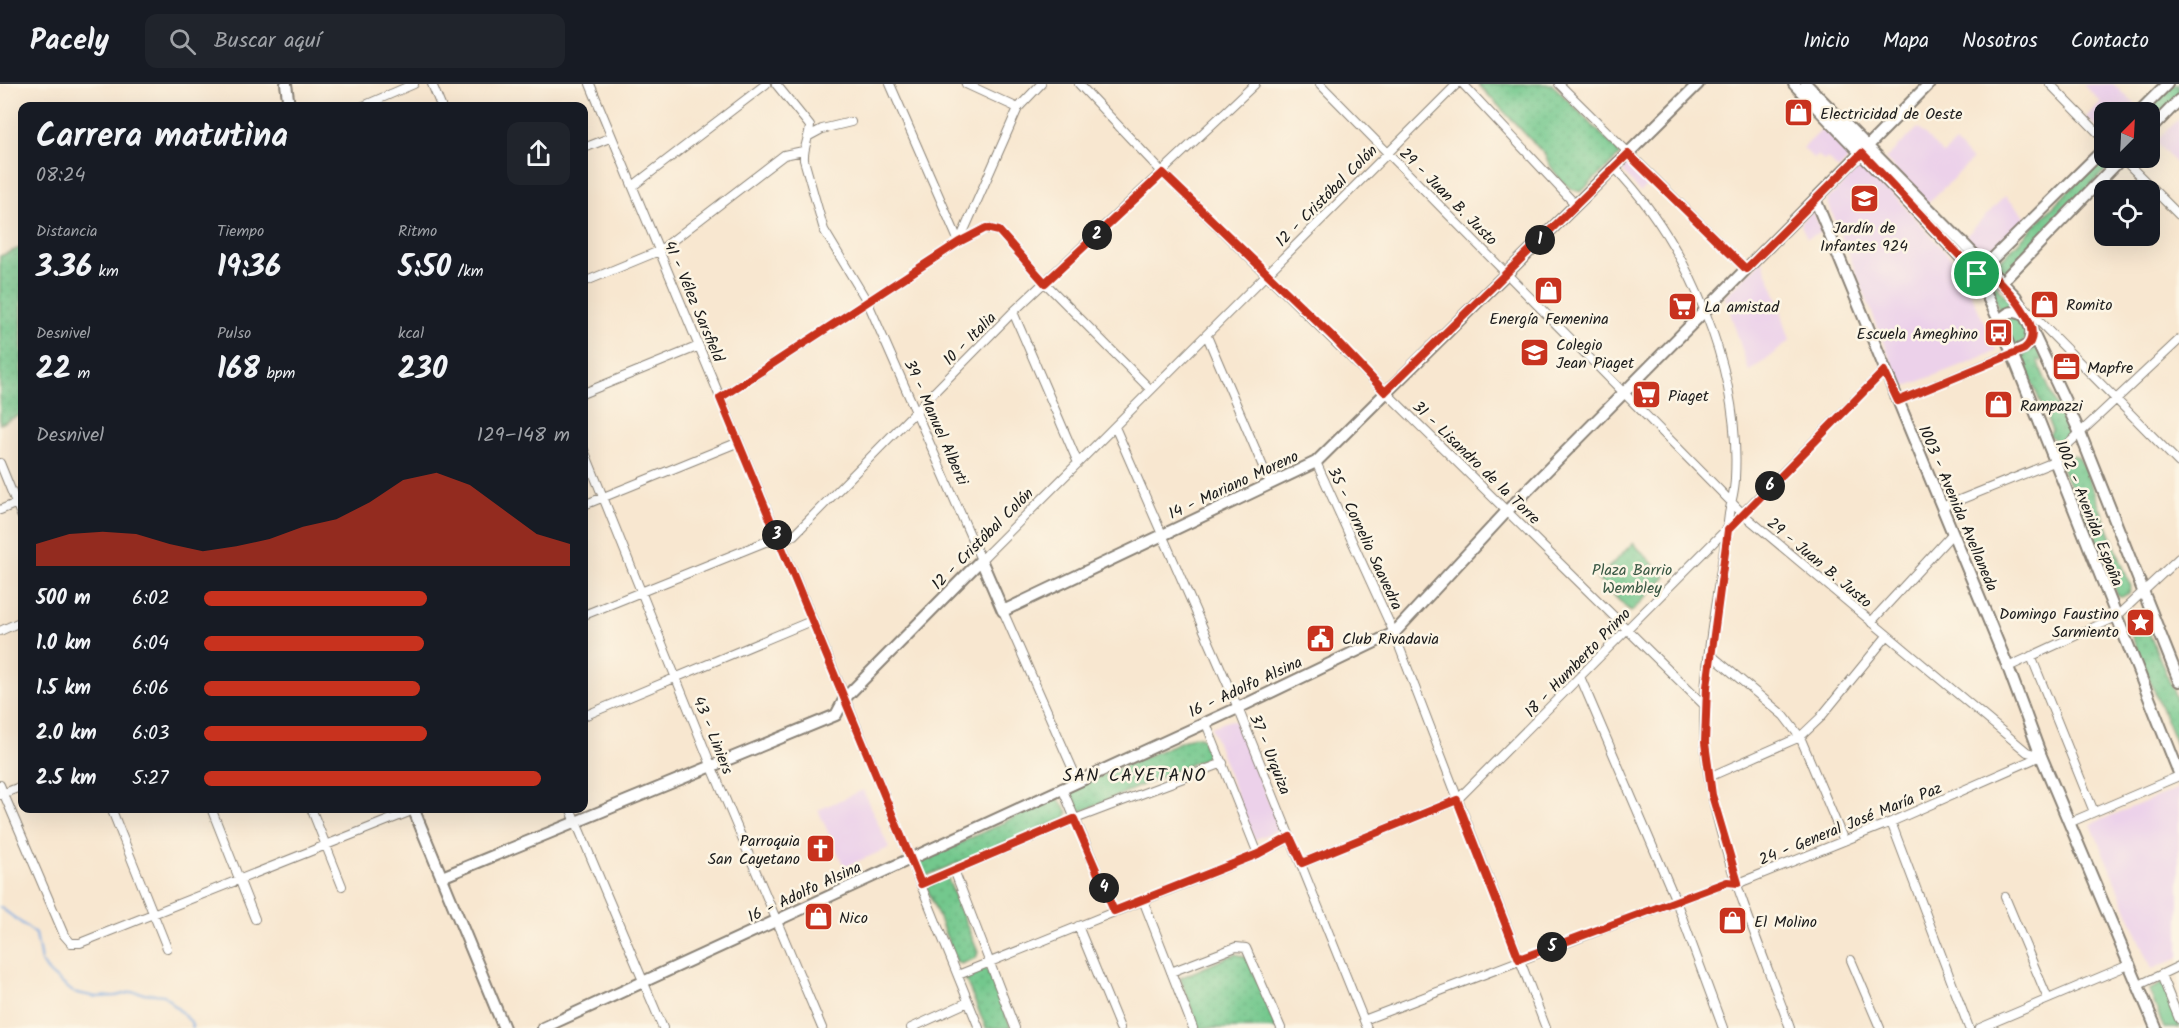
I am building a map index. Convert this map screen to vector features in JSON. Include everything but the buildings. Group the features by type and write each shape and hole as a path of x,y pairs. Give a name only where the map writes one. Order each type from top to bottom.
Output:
{"street":[{"path":"286,84 288,102"},
{"path":"372,102 414,84"},
{"path":"432,84 439,102"},
{"name":"41 - Vélez Sarsfield","path":"590,84 845,698 979,1028"},
{"path":"633,186 766,84"},
{"path":"588,280 659,250 784,155 803,151 810,126 776,84"},
{"path":"890,84 959,242"},
{"path":"966,84 1018,108"},
{"path":"959,242 1018,108 1041,84"},
{"name":"31 - Lisandro de la Torre","path":"1079,84 1163,173 1705,706"},
{"name":"10 - Italia","path":"588,613 765,542 780,541 794,535 1013,312 1255,84"},
{"name":"29 - Juan B. Justo","path":"1320,84 1731,503 2027,752 2041,756"},
{"name":"12 - Cristóbal Colón","path":"441,877 711,765 836,716 845,698 1457,84"},
{"path":"1463,84 1576,205"},
{"path":"1559,84 1746,269"},
{"name":"14 - Mariano Moreno","path":"1003,611 1316,462 1698,84"},
{"path":"1794,84 1865,150"},
{"path":"1806,84 1865,150 1981,270 2001,283 2016,297 2179,463"},
{"name":"16 - Adolfo Alsina","path":"543,1028 1205,721 1239,708 1394,633 1508,510 1929,84"},
{"path":"2050,84 2094,129"},
{"path":"2149,102 2167,84"},
{"path":"2160,120 2179,100"},
{"path":"809,136 822,129 851,122"},
{"path":"588,146 612,137"},
{"name":"39 - Manuel Alberti","path":"803,151 808,177 824,230 868,303 1078,781"},
{"path":"1981,270 2094,158"},
{"path":"1614,167 1649,211 1681,262 1705,310 1721,357 1728,396 1736,480 1710,654 1705,706 1709,777 1721,832 1790,1028"},
{"path":"2001,283 2112,168"},
{"path":"2132,168 2179,215"},
{"name":"1003 - Avenida Avellaneda","path":"1815,199 2008,667 2041,756 2071,822 2156,1028"},
{"path":"720,398 959,242 986,228 993,228 1151,390"},
{"name":"1002 - Avenida España","path":"1981,270 2054,462 2179,774"},
{"name":"1002 - Avenida España","path":"2016,297 2080,433 2179,681"},
{"path":"2000,322 2010,311 2018,311 2025,316"},
{"path":"1013,312 1078,463"},
{"path":"1898,401 2030,344 2031,327"},
{"path":"1207,336 1270,483"},
{"path":"1942,507 2054,462 2080,433 2179,340"},
{"path":"588,391 699,346"},
{"name":"18 - Humberto Primo","path":"1302,863 1457,800 1581,679 1627,629 1884,371"},
{"name":"37 - Urquiza","path":"1115,427 1239,708 1365,1024"},
{"path":"588,503 739,442"},
{"name":"43 - Liniers","path":"588,460 711,765 822,1028"},
{"name":"35 - Cornelio Saavedra","path":"1316,462 1394,633 1546,1028"},
{"path":"0,463 18,498"},
{"path":"0,510 18,503"},
{"path":"1871,622 1953,533"},
{"path":"2008,667 2116,617 2179,558"},
{"path":"588,714 812,621"},
{"path":"0,631 18,623"},
{"path":"1709,777 1800,737 1820,718 1887,636"},
{"path":"1710,654 1784,716 1800,737 1844,841"},
{"path":"2031,656 2094,812"},
{"path":"1581,679 1676,901 1723,1028"},
{"path":"1205,721 1258,854"},
{"name":"24 - General José María Paz","path":"1365,1024 1519,959 1727,882 1738,883 1844,841 2041,756"},
{"path":"921,884 1074,819 1223,763"},
{"path":"2071,822 2179,774"},
{"path":"18,787 1,791 64,935 71,943 80,943 403,813"},
{"path":"1062,788 1114,911"},
{"path":"113,813 167,948"},
{"path":"213,813 255,919"},
{"path":"313,813 342,886"},
{"path":"415,813 504,1028"},
{"path":"572,813 663,1028"},
{"path":"1891,822 1969,1028"},
{"path":"958,975 1258,854 1290,837"},
{"path":"954,870 1015,1028"},
{"path":"2005,897 2048,999"},
{"path":"1143,900 1193,1028"},
{"path":"1078,926 1120,1028"},
{"path":"1171,972 1236,947 1246,948 1281,1028"},
{"path":"1851,960 1880,1028"},
{"path":"1980,1028 2131,964"},
{"path":"2139,985 2179,966"},
{"path":"2161,975 2179,1019"},
{"path":"911,1028 968,1002"}],"shaded area":[{"path":"2113,84 2133,102 2101,102 2083,85"},
{"path":"2094,109 2094,125 2086,117"},
{"path":"2179,119 2179,167 2160,147 2160,137"},
{"path":"1827,125 1850,148 1852,153 1839,170 1827,158 1824,161 1818,155 1814,159 1803,148"},
{"path":"1918,128 1943,154 1955,143 1972,160 1928,203 1885,159"},
{"path":"1631,161 1651,181 1640,192 1624,173 1622,165"},
{"path":"1865,162 1959,267 1997,351 1902,388 1827,200"},
{"path":"2005,196 2027,218 1988,256 1983,257 1963,239"},
{"path":"1810,212 1815,215 1822,232 1807,238 1800,223"},
{"path":"1762,260 1778,300 1790,341 1749,372 1725,296"},
{"path":"1231,720 1236,722 1280,829 1254,840 1211,727"},
{"path":"2179,788 2179,958 2152,969 2091,824"},
{"path":"863,790 889,848 844,867 818,810"}],"green space":[{"path":"1478,84 1552,84 1618,151 1619,156 1581,192 1569,187 1559,178 1545,155"},
{"path":"2172,84 2179,84 2179,95 2160,115 2160,102 2155,102"},
{"path":"2094,165 2094,168 2108,168 2007,271 2001,269 1999,262"},
{"path":"18,249 18,416 0,424 0,256"},
{"path":"1992,281 2015,308 2000,313 1991,285"},
{"path":"2010,317 2020,321 2028,336 2020,347 2013,346 2003,322"},
{"path":"2035,342 2043,361 2037,360 2061,416 2071,429 2063,442 2057,442 2049,435 2052,431 2029,375 2021,371 2017,359 2032,350"},
{"path":"2072,455 2079,458 2083,465 2131,587 2129,593 2122,597 2117,594 2062,468 2063,462"},
{"name":"Plaza Barrio Wembley","path":"1633,543 1666,577 1631,612 1597,579"},
{"path":"2134,612 2143,618 2179,705 2179,751 2127,625 2128,618"},
{"path":"1194,736 1202,738 1208,753 1205,758 1083,811 1078,809 1071,792 1074,787"},
{"path":"1057,797 1068,812 1066,818 926,876 921,874 919,865 922,861"},
{"path":"947,877 978,952 976,958 961,964 956,961 926,886"},
{"path":"1235,954 1247,957 1277,1028 1199,1028 1180,978"},
{"path":"985,968 1011,1028 986,1028 965,978"},
{"path":"2164,983 2179,1019 2179,1028 2164,1028 2149,990"}],"waterway":[{"path":"0,907 36,934 41,961 49,973 73,992 96,997 132,992 164,995 191,1022 193,1028"}],"place":[{"name":"Electricidad de Oeste","path":"1799,113"},
{"name":"Jardín de Infantes 924","path":"1864,199"},
{"name":"Energía Femenina","path":"1549,290"},
{"name":"Romito","path":"2045,304"},
{"name":"La amistad","path":"1683,306"},
{"name":"Escuela Ameghino","path":"1999,333"},
{"name":"Colegio Jean Piaget","path":"1535,353"},
{"name":"Mapfre","path":"2066,367"},
{"name":"Piaget","path":"1647,395"},
{"name":"Rampazzi","path":"1999,405"},
{"name":"Domingo Faustino Sarmiento","path":"2140,622"},
{"name":"Club Rivadavia","path":"1321,638"},
{"name":"Parroquia San Cayetano","path":"821,849"},
{"name":"Nico","path":"818,917"},
{"name":"El Molino","path":"1733,921"}],"district":[{"name":"SAN CAYETANO","path":"1135,775"}],"route":[{"path":"1862,153 1977,274 1984,267 2016,297 2031,327 2030,344 2018,352 1898,401 1884,371 1728,530 1707,687 1705,743 1712,795 1721,832 1738,883 1727,882 1519,959 1457,800 1302,863 1290,837 1258,854 1114,911 1074,819 921,884 720,398 959,242 986,228 999,231 1045,283 1163,173 1334,338 1385,392 1628,154 1746,269 1862,153"}]}
